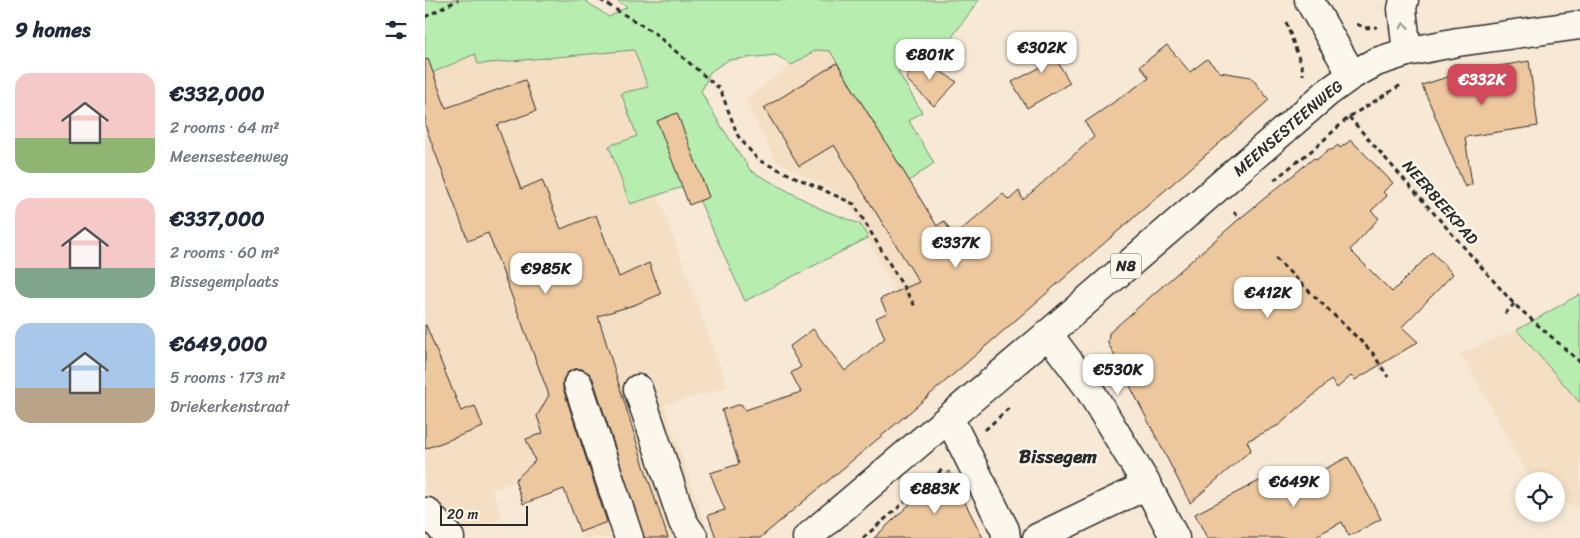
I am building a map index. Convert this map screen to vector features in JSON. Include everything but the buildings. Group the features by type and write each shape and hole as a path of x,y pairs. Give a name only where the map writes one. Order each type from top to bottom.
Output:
{"main road":[{"path":"1309,0 1352,75"},
{"path":"1404,0 1402,9 1407,52"},
{"name":"MEENSESTEENWEG","path":"1048,334 1307,110 1352,75 1376,62 1407,52 1458,42 1580,26"},
{"path":"1048,334 1082,378 1147,485 1175,538"},
{"name":"N8","path":"807,538 1048,334"},
{"path":"578,384 629,538"},
{"path":"638,389 683,522 693,538"},
{"path":"949,418 1005,530 1006,538"},
{"path":"1037,538 1147,485"},
{"path":"425,512 450,538"}],"path":[{"path":"425,17 458,0"},
{"path":"600,0 653,32 720,89 738,136 758,160 854,204 916,308"},
{"path":"1284,15 1303,70 1303,78"},
{"path":"1271,182 1316,147 1349,117 1408,83"},
{"name":"NEERBEEKPAD","path":"1349,117 1514,304 1580,362"},
{"path":"1233,212 1241,206"},
{"path":"1275,258 1372,352 1388,377"},
{"path":"1505,314 1514,304"},
{"path":"863,538 964,450 1016,401"}],"shaded area":[{"path":"634,50 648,87 621,94 637,136 609,146 630,204 658,195 727,387 664,405 710,538 582,538 552,458 528,467 513,482 492,490 502,518 466,531 425,490 425,76 476,54 478,64"},
{"path":"816,50 830,51 976,290 1008,328 958,371 904,307 845,197 776,161 745,99"},
{"path":"1517,330 1580,403 1580,508 1565,502 1565,472 1526,472 1466,361 1460,354"}],"green space":[{"path":"425,0 584,0 609,17 627,7 616,0 979,0 936,59 914,52 898,72 922,112 909,121 934,163 909,181 830,51 816,50 792,65 776,55 728,60 710,72 701,92 751,171 821,209 860,224 868,238 745,301 692,184 630,204 609,146 637,136 621,93 648,87 634,50 478,64 475,54 425,76"},
{"path":"1580,294 1580,403 1517,330"}],"district":[{"name":"Bissegem","path":"1058,456"}]}
